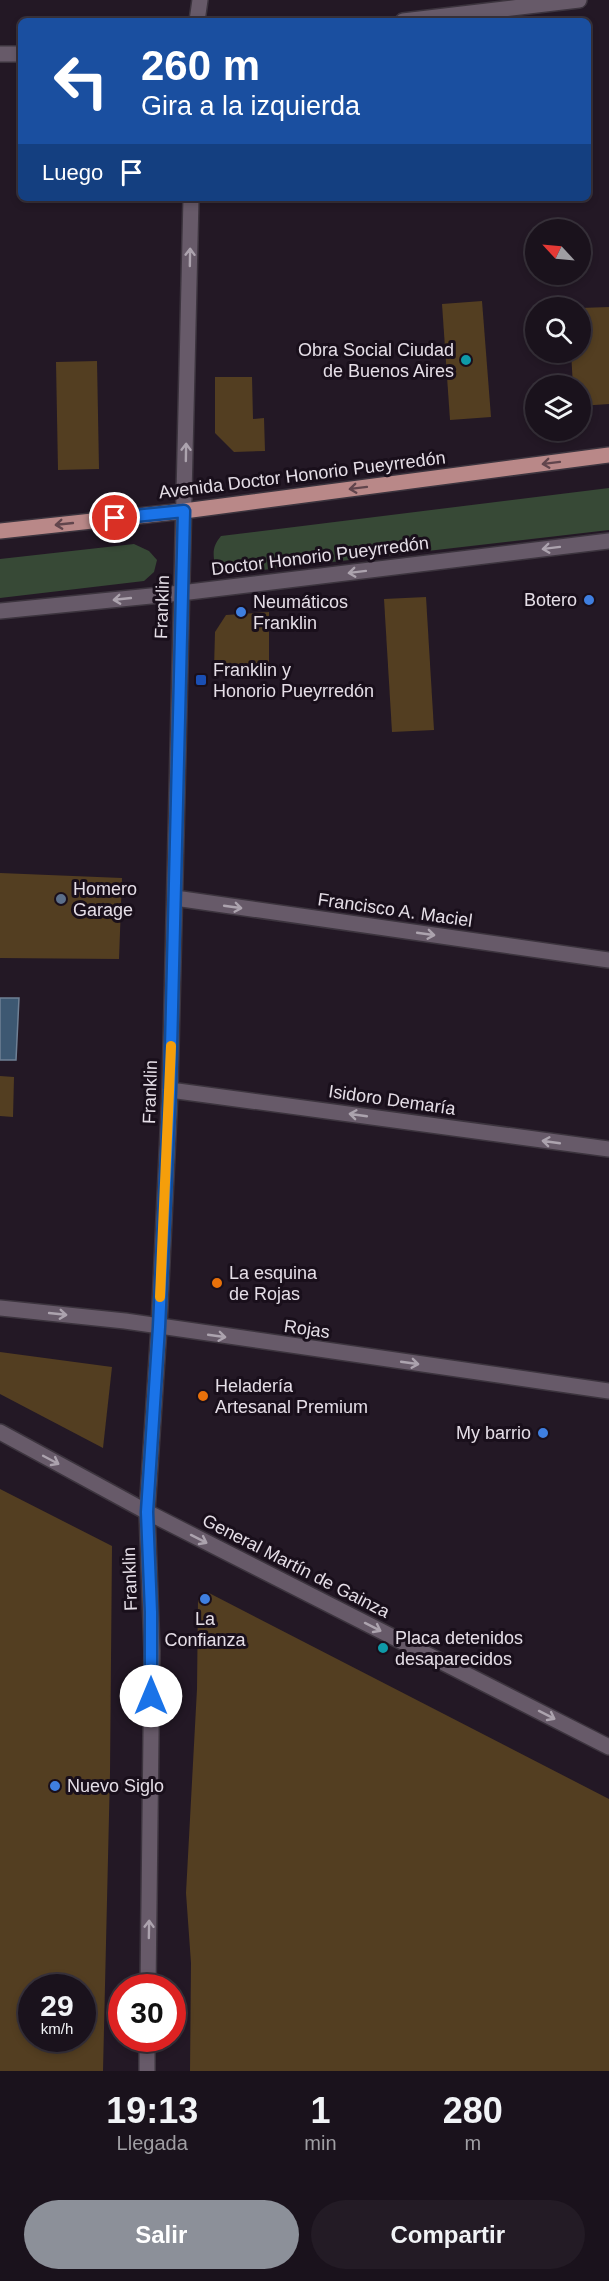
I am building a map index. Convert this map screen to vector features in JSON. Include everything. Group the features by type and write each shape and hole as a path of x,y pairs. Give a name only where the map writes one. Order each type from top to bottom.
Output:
{"main road":[{"name":"Avenida Doctor Honorio Pueyrredón","path":"0,531 184,511 609,455"}],"street":[{"path":"197,18 200,0"},
{"path":"428,18 579,0"},
{"path":"0,54 18,54"},
{"name":"Franklin","path":"148,1974 152,1641 147,1512 159,1327 170,1090 191,201"},
{"name":"Doctor Honorio Pueyrredón","path":"0,611 182,593 609,541"},
{"name":"Francisco A. Maciel","path":"175,898 609,960"},
{"name":"Isidoro Demaría","path":"170,1090 609,1149"},
{"name":"Rojas","path":"0,1308 124,1321 609,1390"},
{"name":"General Martín de Gainza","path":"0,1432 147,1512 609,1747"},
{"path":"147,2052 147,2071"}],"green space":[{"path":"609,488 609,530 227,574 215,566 214,550 221,536"},
{"path":"134,544 149,551 157,560 154,572 144,581 0,598 0,559"}],"water":[{"path":"0,998 19,998 16,1060 0,1060"}],"building":[{"name":"Obra Social Ciudad de Buenos Aires","path":"482,301 491,417 450,420 442,304"},
{"path":"609,307 609,404 591,405 591,375 572,375 572,363 591,363 591,308"},
{"path":"97,361 99,469 58,470 56,362"},
{"path":"215,377 252,377 253,419 264,418 265,451 234,452 215,433"},
{"path":"426,597 434,730 392,732 384,599"},
{"path":"269,612 269,666 214,669 215,632 226,615"},
{"name":"Homero Garage","path":"0,873 122,878 119,959 0,958"},
{"path":"0,1076 14,1077 13,1117 0,1116"},
{"path":"0,1352 112,1367 103,1448 0,1394"},
{"path":"0,1489 112,1546 110,1773 103,2071 0,2071"},
{"path":"209,1593 609,1799 609,2071 190,2071 191,1963 186,1893 197,1689 198,1599"}],"slow traffic":[{"path":"160,1297 171,1046"}],"place":[{"name":"Obra Social Ciudad de Buenos Aires","path":"466,360"},
{"name":"Botero","path":"589,600"},
{"name":"Neumáticos Franklin","path":"241,612"},
{"name":"Franklin y Honorio Pueyrredón","path":"201,680"},
{"name":"Homero Garage","path":"61,899"},
{"name":"La esquina de Rojas","path":"217,1283"},
{"name":"Heladería Artesanal Premium","path":"203,1396"},
{"name":"My barrio","path":"543,1433"},
{"name":"La Confianza","path":"205,1599"},
{"name":"Placa detenidos desaparecidos","path":"383,1648"},
{"name":"Nuevo Siglo","path":"55,1786"}],"route":[{"path":"115,518 184,511 170,1090 159,1327 147,1512 151,1612 151,1696"}]}
